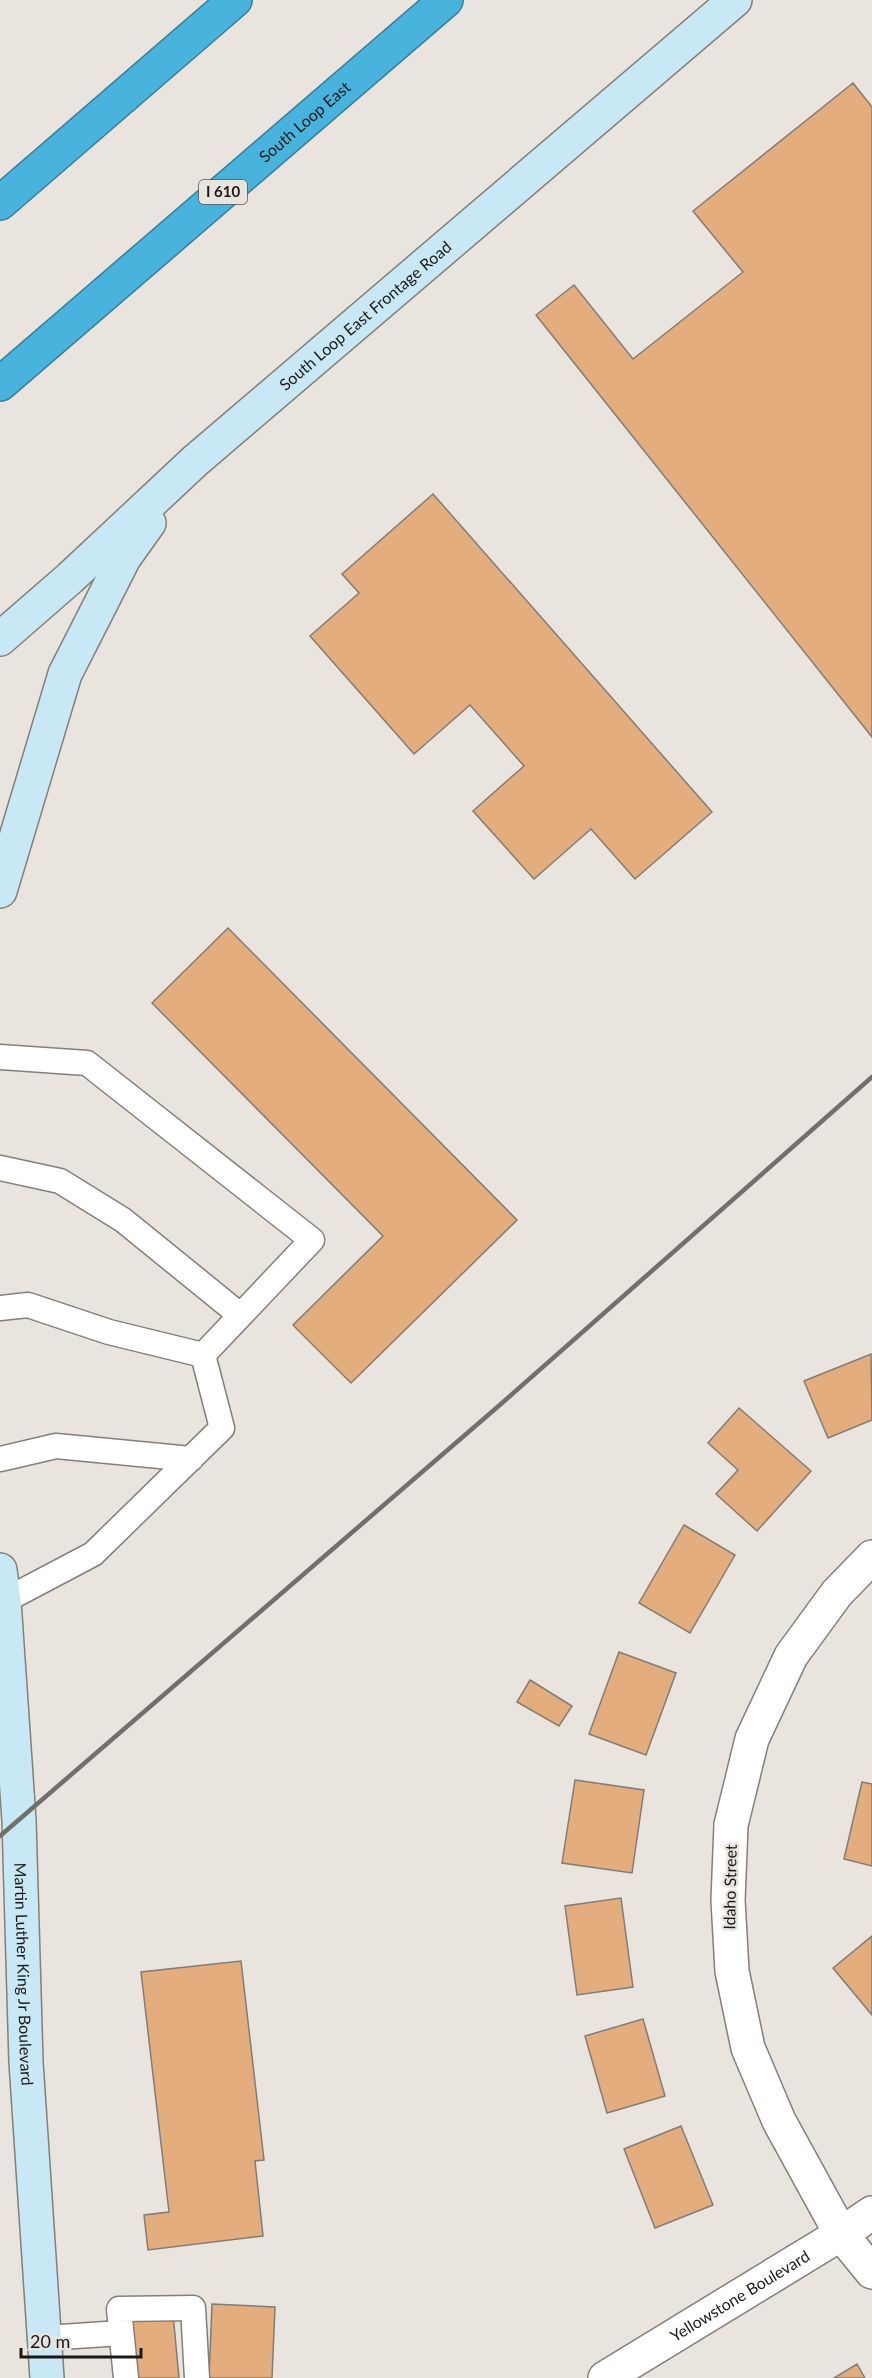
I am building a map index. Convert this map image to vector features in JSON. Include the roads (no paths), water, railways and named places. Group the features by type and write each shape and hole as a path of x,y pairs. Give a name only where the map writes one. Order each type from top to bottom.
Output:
{"highway":[{"path":"0,203 235,0"},
{"name":"South Loop East","path":"0,384 446,0"}],"main road":[{"name":"South Loop East Frontage Road","path":"0,639 70,578 195,461 735,0"},
{"path":"0,891 65,674 124,558 195,461"},
{"name":"Martin Luther King Jr Boulevard","path":"1,1590 19,1820 11,1944 26,2062 47,2378"}],"street":[{"name":"Idaho Street","path":"872,1557 837,1593 791,1656 752,1739 732,1825 728,1900 732,1971 748,2048 779,2121 841,2234 872,2272"},
{"name":"Yellowstone Boulevard","path":"605,2378 872,2213"}],"lane":[{"path":"0,1057 87,1063 312,1240 203,1355"},
{"path":"0,1168 60,1181 123,1220 240,1315"},
{"path":"0,1308 28,1305 109,1332 203,1355"},
{"path":"1,1590 93,1554 222,1428 203,1355"},
{"path":"0,1459 56,1446 191,1459"},
{"path":"126,2378 119,2309 193,2308 196,2378"},
{"path":"46,2338 121,2333"}],"railway":[{"path":"0,1836 494,1410 872,1077"}]}
